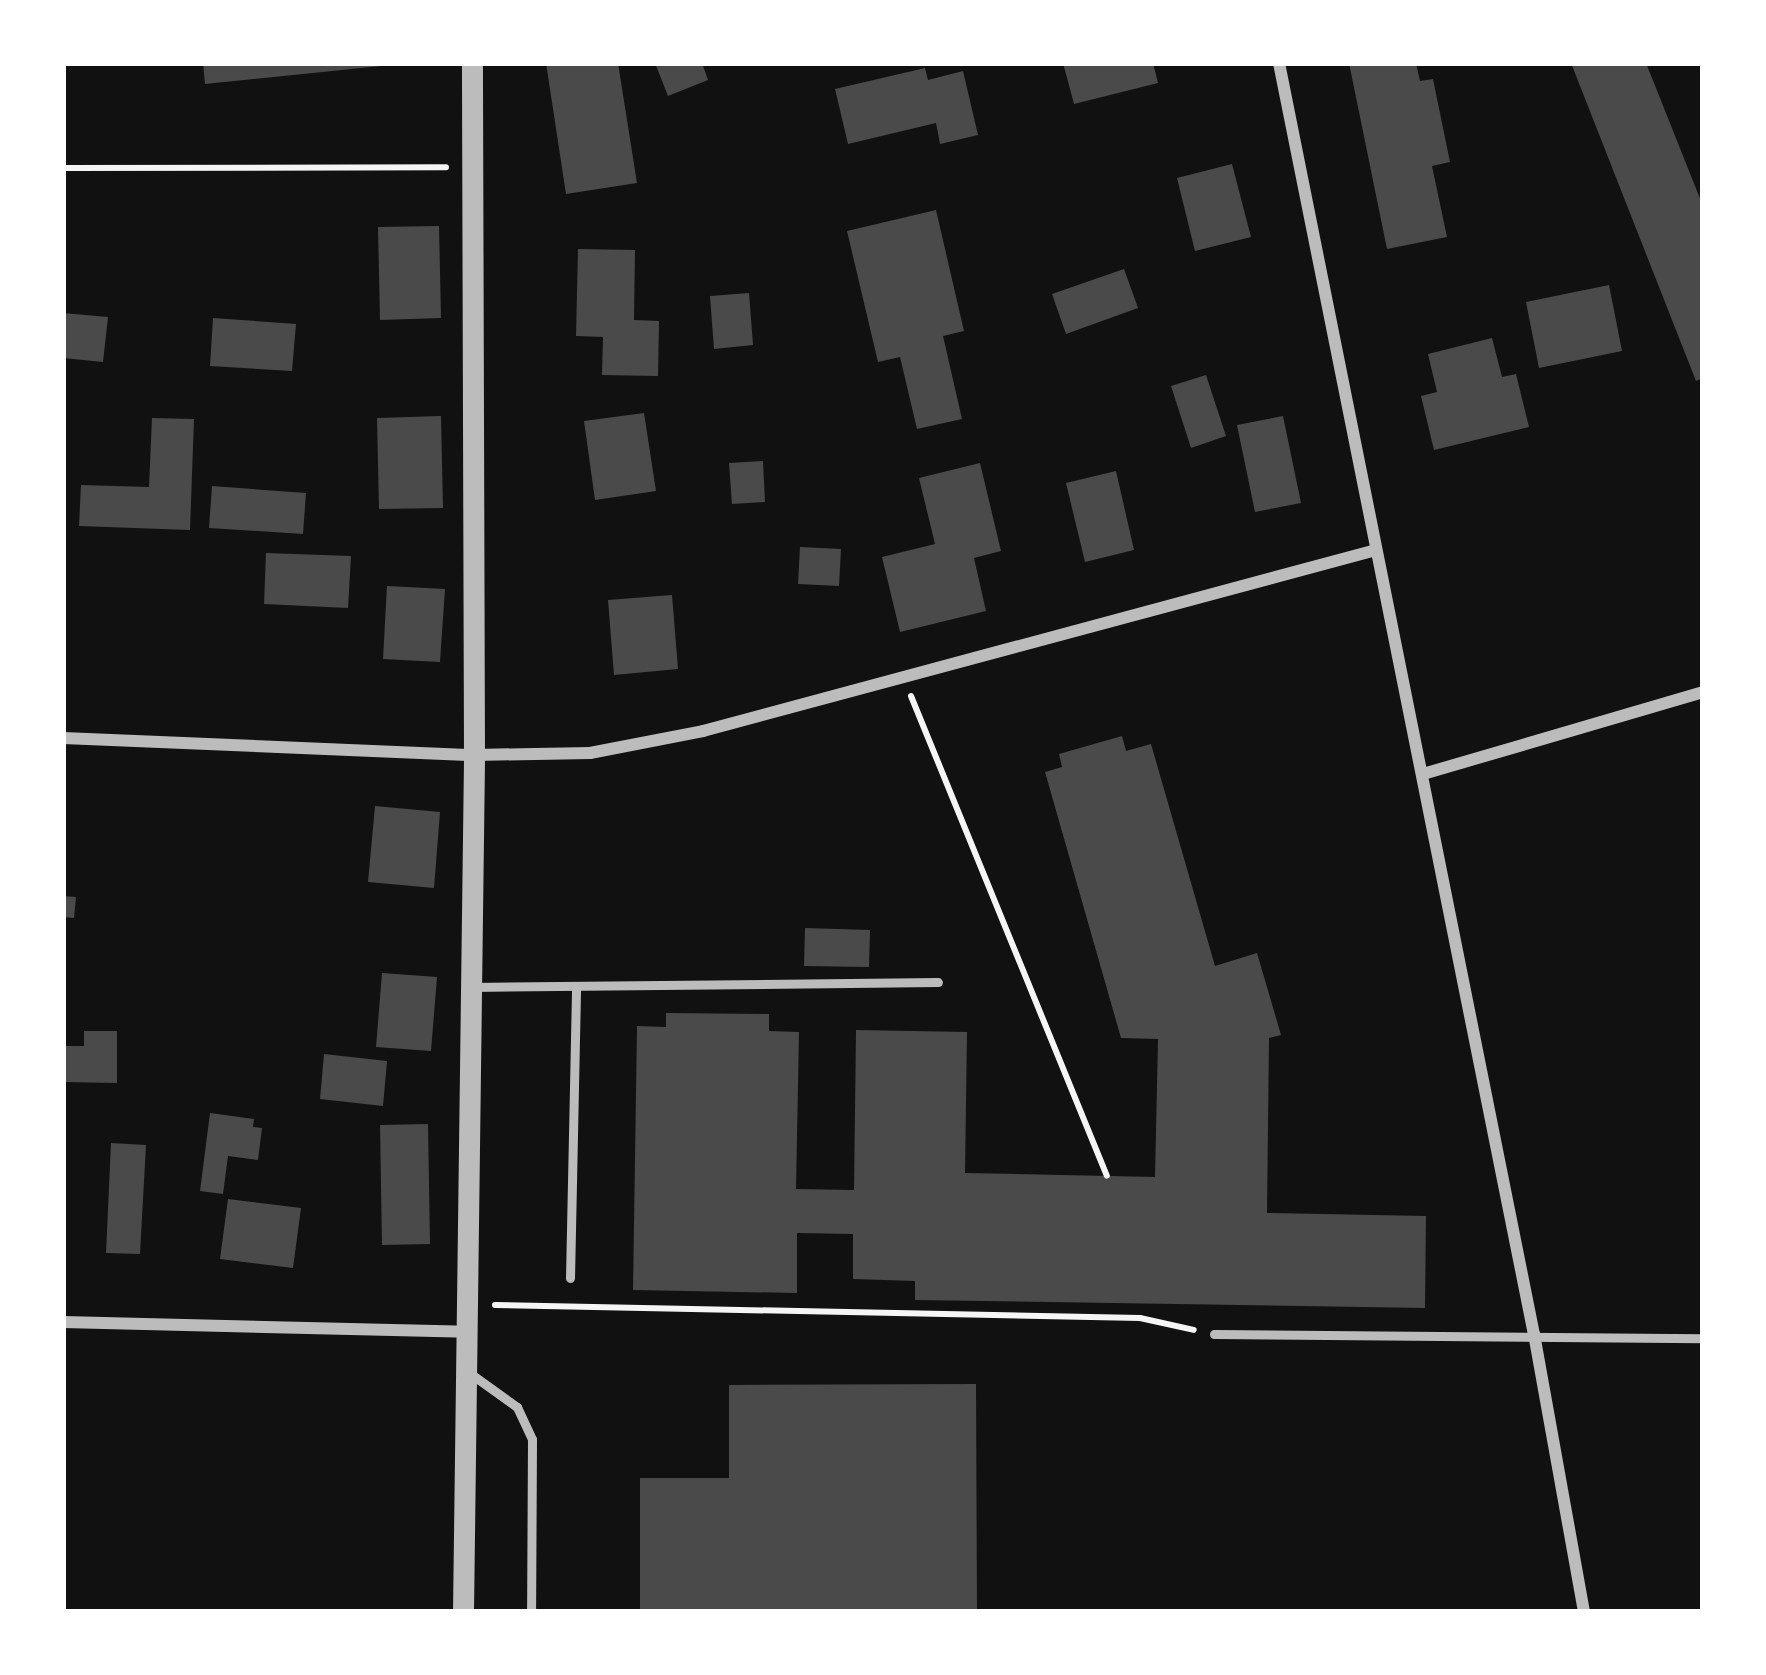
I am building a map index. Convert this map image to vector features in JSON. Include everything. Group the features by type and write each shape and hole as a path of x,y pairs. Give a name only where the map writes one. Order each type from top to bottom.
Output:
{"street":[{"path":"463,1612 474,755 472,63"},
{"path":"1280,63 1534,1334 1584,1612"},
{"path":"63,738 474,755 590,753 704,731 1376,550"},
{"path":"1423,774 1703,692"},
{"path":"63,1322 466,1333"}],"lane":[{"path":"471,987 938,982"},
{"path":"569,1278 576,986"},
{"path":"1214,1334 1703,1338"},
{"path":"466,1371 517,1407 532,1439 531,1612"}],"path":[{"path":"63,168 473,167"},
{"path":"902,674 1107,1176"},
{"path":"467,1304 1140,1318 1214,1334"}],"building":[{"path":"203,63 381,63 381,66 205,84"},
{"path":"546,63 618,63 637,183 566,194"},
{"path":"655,63 702,63 708,80 668,96"},
{"path":"1063,63 1153,63 1158,83 1074,104"},
{"path":"1349,63 1416,63 1420,81 1433,79 1450,162 1432,166 1447,237 1387,249"},
{"path":"1571,63 1646,63 1703,206 1703,378 1696,381"},
{"path":"925,68 928,80 963,71 978,135 940,144 936,123 848,144 835,89"},
{"path":"1232,164 1251,237 1195,251 1177,178"},
{"path":"936,210 964,331 943,336 962,419 917,429 900,357 878,362 847,231"},
{"path":"439,226 441,318 380,320 378,227"},
{"path":"578,249 635,250 634,320 659,321 658,376 602,375 603,337 576,336"},
{"path":"1124,269 1138,308 1066,334 1052,294"},
{"path":"1609,285 1622,351 1539,368 1526,302"},
{"path":"749,293 753,345 714,349 710,296"},
{"path":"63,313 108,317 103,362 63,358"},
{"path":"213,318 296,324 292,371 210,366"},
{"path":"1492,338 1502,377 1516,374 1529,427 1434,450 1421,396 1437,392 1428,354"},
{"path":"1206,375 1226,436 1191,448 1171,386"},
{"path":"644,413 656,491 595,500 584,421"},
{"path":"441,416 443,508 379,509 377,418"},
{"path":"1283,416 1301,503 1255,512 1237,425"},
{"path":"152,418 194,419 190,530 79,526 81,485 149,487"},
{"path":"763,461 765,502 732,504 729,463"},
{"path":"980,463 1001,551 974,558 986,611 900,632 882,557 935,544 919,478"},
{"path":"1116,471 1134,550 1085,562 1066,483"},
{"path":"212,486 306,493 303,534 209,528"},
{"path":"800,547 841,549 839,586 798,584"},
{"path":"266,553 351,556 348,608 264,604"},
{"path":"387,586 445,589 440,662 383,659"},
{"path":"672,595 678,669 614,675 608,600"},
{"path":"1122,736 1126,751 1151,744 1215,966 1257,953 1281,1035 1269,1038 1267,1213 1426,1216 1425,1308 915,1300 915,1281 853,1279 853,1234 797,1233 797,1293 633,1290 637,1026 666,1027 666,1013 769,1014 769,1031 799,1032 796,1189 854,1190 856,1030 967,1032 965,1173 1155,1177 1158,1039 1121,1038 1045,772 1062,767 1059,754"},
{"path":"375,806 440,812 434,888 368,882"},
{"path":"63,896 76,897 74,918 63,917"},
{"path":"805,928 870,930 869,967 804,966"},
{"path":"382,973 437,977 431,1051 376,1047"},
{"path":"84,1031 117,1031 117,1083 63,1082 63,1046 84,1046"},
{"path":"324,1054 387,1061 383,1106 320,1099"},
{"path":"210,1113 254,1119 253,1127 262,1128 258,1160 228,1156 223,1194 200,1191"},
{"path":"428,1124 430,1244 382,1245 380,1125"},
{"path":"111,1143 146,1145 140,1254 106,1253"},
{"path":"228,1199 301,1208 293,1268 220,1259"},
{"path":"976,1384 977,1612 640,1612 640,1478 729,1478 729,1385"}]}
